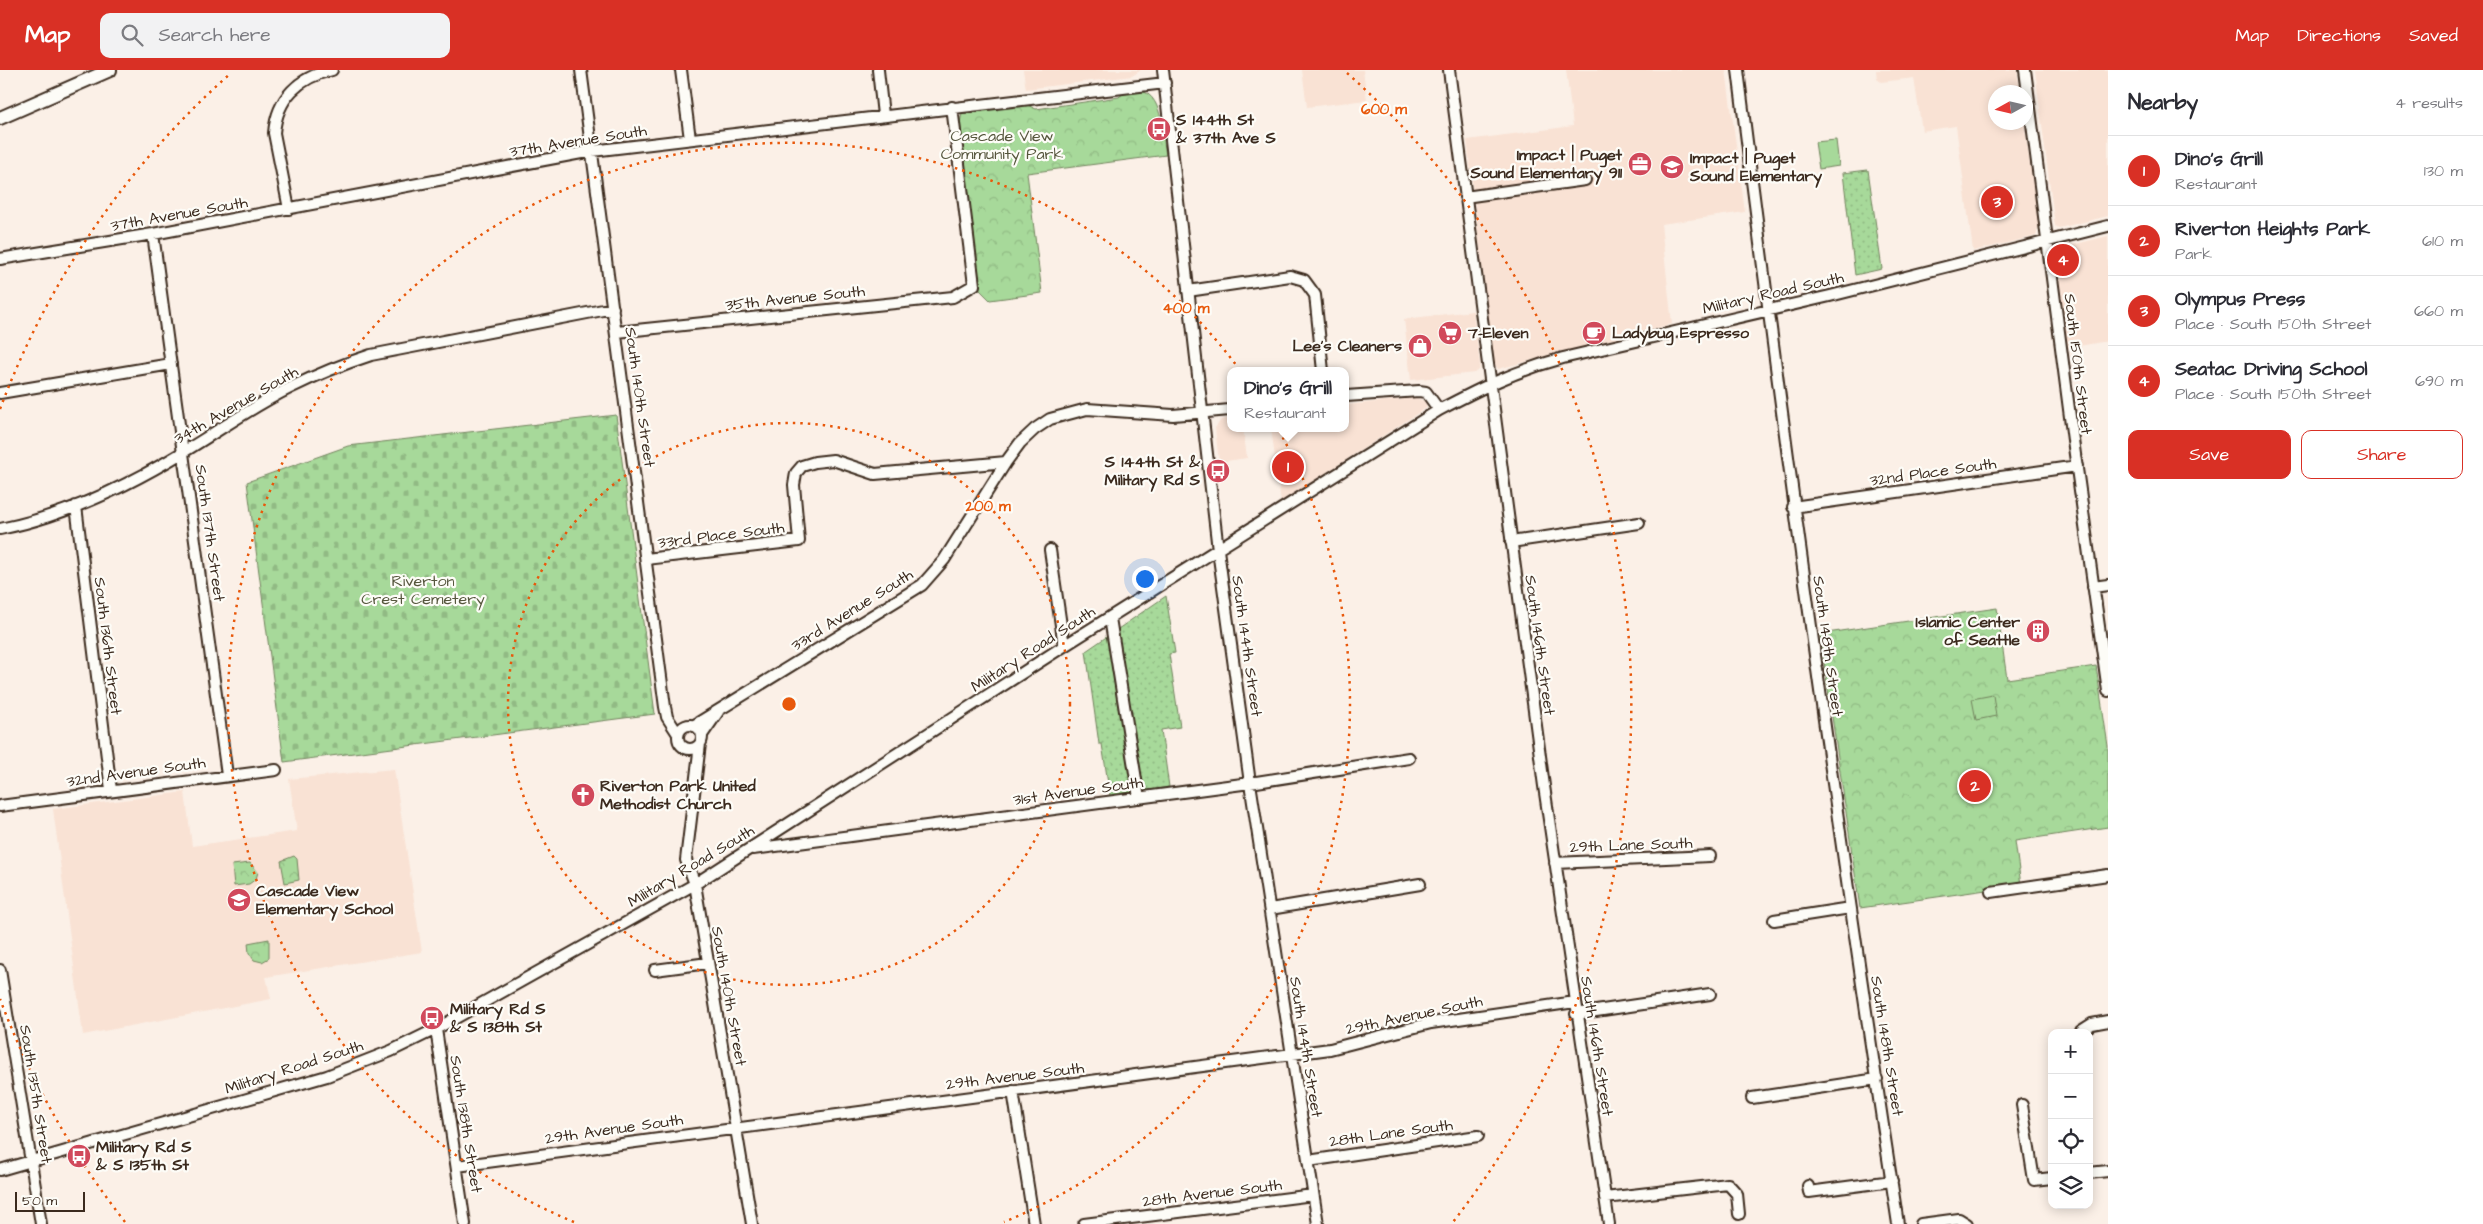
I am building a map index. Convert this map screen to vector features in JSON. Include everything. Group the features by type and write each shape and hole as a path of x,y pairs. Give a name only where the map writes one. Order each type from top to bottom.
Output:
{"main road":[{"path":"0,118 110,70"}],"street":[{"path":"289,209 274,133 275,120 281,105 290,91 302,81 320,72 332,70"},
{"name":"South 140th Street","path":"581,70 612,308 617,332 664,707 668,716 682,728"},
{"path":"681,70 690,139"},
{"path":"878,70 883,115"},
{"name":"South 144th Street","path":"1163,70 1218,550 1250,783 1318,1224"},
{"name":"South 146th Street","path":"1449,70 1555,863 1576,1014 1609,1224"},
{"name":"South 148th Street","path":"1738,70 1793,507 1850,908 1898,1224"},
{"name":"South 150th Street","path":"2026,70 2047,241 2108,691"},
{"name":"37th Avenue South","path":"0,260 289,209 592,151 1165,83"},
{"name":"35th Avenue South","path":"617,332 954,297 974,285 952,107"},
{"path":"1465,197 1585,180"},
{"name":"Military Road South","path":"0,1170 327,1076 392,1051 436,1029 695,884 1064,646 1439,410 1490,383 1522,369 1563,358 1768,310 2108,226"},
{"name":"South 137th Street","path":"153,234 227,775"},
{"path":"1188,291 1290,276 1299,277 1307,282 1315,295 1323,367"},
{"name":"34th Avenue South","path":"0,529 46,517 76,506 146,474 289,388 341,365 371,355 612,308"},
{"path":"0,393 171,364"},
{"path":"1349,396 1426,392 1439,410"},
{"path":"1006,462 1035,429 1050,420 1068,413 1100,409 1173,415 1227,410"},
{"name":"33rd Place South","path":"646,559 799,541 794,485 796,474 802,466 815,462 833,460 875,474 1006,462"},
{"name":"33rd Avenue South","path":"682,728 722,707 922,585 944,560 1006,462"},
{"name":"32nd Place South","path":"1793,507 2077,466"},
{"name":"South 136th Street","path":"76,506 111,790"},
{"path":"1511,542 1639,524"},
{"path":"1050,550 1064,646"},
{"path":"2093,587 2108,585"},
{"path":"1110,618 1139,798"},
{"name":"33rd Avenue South","path":"701,740 722,707"},
{"path":"682,728 699,729 701,740 695,748 689,749 681,745 682,728"},
{"name":"South 140th Street","path":"701,740 699,761 695,774 686,860 695,884 752,1224"},
{"name":"South 140th Street","path":"689,749 695,774"},
{"name":"31st Avenue South","path":"750,849 1250,783 1409,758"},
{"name":"32nd Avenue South","path":"0,806 111,790 276,770"},
{"name":"29th Lane South","path":"1555,863 1710,856"},
{"path":"1991,892 2108,875"},
{"path":"1270,909 1420,884"},
{"path":"1774,920 1850,908"},
{"path":"655,970 708,962"},
{"name":"South 135th Street","path":"0,970 41,1224"},
{"path":"1576,1014 1710,994"},
{"name":"29th Avenue South","path":"457,1166 736,1127 1330,1049 1431,1024 1575,1002"},
{"path":"2084,1029 2092,1024 2108,1021"},
{"name":"South 138th Street","path":"436,1029 465,1224"},
{"path":"1752,1098 1877,1079"},
{"path":"1013,1091 1034,1224"},
{"path":"2022,1105 2034,1180 2048,1178"},
{"name":"28th Lane South","path":"1308,1160 1478,1136"},
{"path":"2093,1173 2108,1171"},
{"path":"1808,1186 1809,1192 1892,1181"},
{"path":"1605,1198 1728,1184 1737,1194 1740,1214"},
{"name":"28th Avenue South","path":"1084,1224 1313,1195"},
{"path":"1921,1224 1959,1219 1967,1224"}],"shaded area":[{"path":"1023,70 1141,70 1132,76 1026,89"},
{"path":"1302,70 1363,70 1367,100 1307,107"},
{"path":"1566,70 1726,70 1745,212 1661,224 1672,324 1498,369 1493,362 1467,140 1573,126"},
{"path":"1876,70 2017,70 2019,85 1988,85 1988,130 2025,130 2039,225 2036,236 1973,251 1956,126 1922,131 1914,78 1881,82 1877,79"},
{"path":"2035,70 2108,70 2108,216 2059,228 2055,226"},
{"path":"2108,236 2108,341 2067,348 2056,252 2060,248"},
{"path":"1473,311 1480,364 1479,370 1474,373 1411,380 1404,319"},
{"path":"1416,398 1427,402 1426,408 1281,502 1272,432 1349,432 1349,405"},
{"path":"1227,419 1227,432 1244,432 1247,458 1219,462 1215,428 1221,420"},
{"name":"Cascade View Elementary School","path":"394,769 422,952 266,977 271,999 83,1035 53,809 185,792 192,846 297,831 289,779"}],"green space":[{"name":"Cascade View Community Park","path":"1142,91 1149,95 1158,109 1166,155 1027,173 1042,293 990,300 980,290 960,122 962,114 1025,104 1036,109 1119,97 1124,93"},
{"path":"1836,140 1839,166 1819,169 1815,142"},
{"path":"1868,170 1882,269 1855,275 1843,173"},
{"name":"Riverton Crest Cemetery","path":"616,415 655,714 284,762 247,482 348,446"},
{"path":"1166,596 1175,653 1169,654 1180,727 1161,730 1169,787 1110,796 1102,744 1099,744 1086,651"},
{"path":"1997,608 2007,679 2096,666 2108,746 2108,827 2015,841 2021,885 1860,908 1820,634"},
{"path":"1993,695 1996,716 1976,720 1972,699"},
{"path":"294,856 297,859 299,880 285,883 281,861"},
{"path":"250,863 258,872 256,879 249,884 234,886 232,865"},
{"path":"269,939 269,958 262,962 254,960 249,953 248,943"}],"place":[{"name":"S 144th St & 37th Ave S","path":"1159,129"},
{"name":"Impact | Puget Sound Elementary 911","path":"1640,164"},
{"name":"Impact | Puget Sound Elementary","path":"1672,167"},
{"name":"Olympus Press","path":"1997,202"},
{"name":"Seatac Driving School","path":"2063,260"},
{"name":"7-Eleven","path":"1450,333"},
{"name":"Ladybug Espresso","path":"1594,333"},
{"name":"Lee's Cleaners","path":"1420,346"},
{"name":"Dino's Grill","path":"1288,467"},
{"name":"S 144th St & Military Rd S","path":"1218,471"},
{"name":"Islamic Center of Seattle","path":"2038,631"},
{"name":"Riverton Heights Park","path":"1975,786"},
{"name":"Riverton Park United Methodist Church","path":"583,795"},
{"name":"Cascade View Elementary School","path":"239,900"},
{"name":"Military Rd S & S 138th St","path":"432,1018"},
{"name":"Military Rd S & S 135th St","path":"79,1156"}]}
